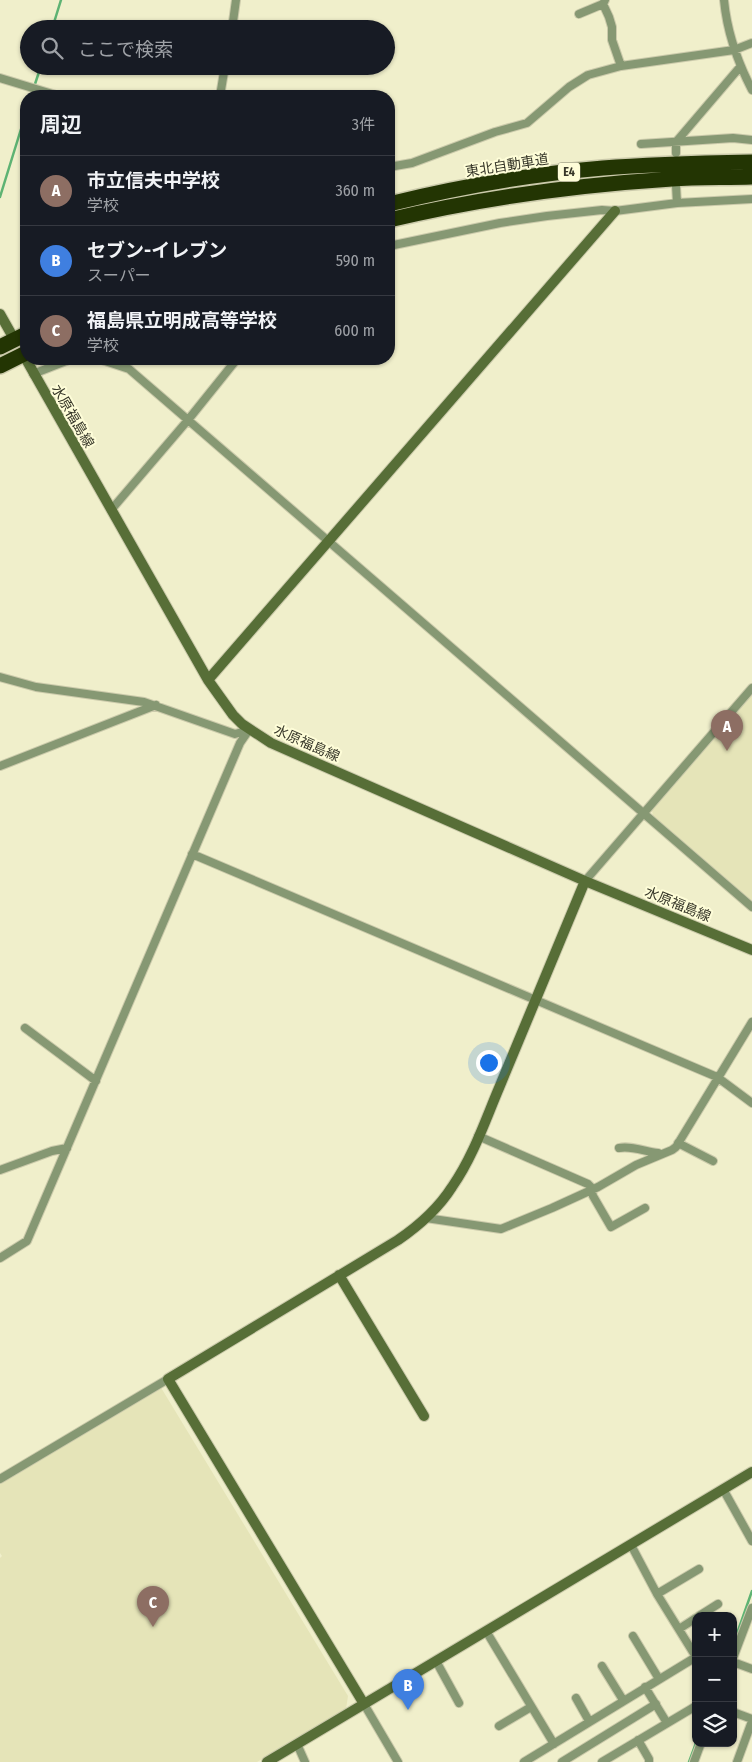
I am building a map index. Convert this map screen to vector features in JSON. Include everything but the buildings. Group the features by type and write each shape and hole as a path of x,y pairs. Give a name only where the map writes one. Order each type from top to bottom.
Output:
{"highway":[{"name":"東北自動車道","path":"395,203 548,174 674,163 752,162"},
{"name":"E4","path":"395,219 482,202 600,185 673,179 752,177"},
{"path":"5,364 20,359"}],"street":[{"path":"233,20 236,0"},
{"path":"724,0 734,50 740,67 752,90"},
{"path":"579,14 604,2 612,27 612,40 620,66"},
{"path":"395,166 412,163 495,132 527,123 569,87 588,76 620,66 734,50 752,43"},
{"path":"676,153 676,142 740,67"},
{"path":"221,90 224,75"},
{"path":"0,78 39,90"},
{"path":"640,144 732,138 752,140"},
{"path":"676,185 677,203"},
{"path":"395,245 500,223 547,216 602,210 615,211 677,203 752,199"},
{"path":"208,680 615,211"},
{"path":"0,314 11,341"},
{"name":"水原福島線","path":"30,365 208,680 233,716 249,730 271,743 326,768 484,835 585,881 752,950"},
{"path":"34,374 56,365"},
{"path":"117,365 129,369 752,906"},
{"path":"111,510 232,365"},
{"path":"0,677 36,687 144,702 235,734 249,730"},
{"path":"0,1479 398,1240 426,1218 453,1187 478,1136 537,1000 585,881 752,688"},
{"path":"0,766 156,705"},
{"path":"0,1258 26,1241 240,743 249,730"},
{"path":"192,854 717,1077 752,1103"},
{"path":"426,1218 501,1229 592,1190 636,1165 672,1150 752,1023"},
{"path":"25,1028 96,1081"},
{"path":"478,1136 588,1184 611,1227 645,1208"},
{"path":"678,1143 713,1161"},
{"path":"619,1148 624,1146 649,1153 658,1152 660,1154"},
{"path":"0,1170 52,1151 67,1148"},
{"path":"339,1275 424,1416"},
{"path":"168,1379 398,1762"},
{"path":"268,1762 752,1472"},
{"path":"722,1489 752,1541"},
{"path":"631,1545 657,1594 692,1651"},
{"path":"657,1594 699,1569"},
{"path":"705,1612 718,1604"},
{"path":"733,1657 752,1608"},
{"path":"678,1629 692,1620"},
{"path":"486,1631 554,1744"},
{"path":"633,1636 659,1679"},
{"path":"524,1762 692,1659"},
{"path":"436,1661 459,1703"},
{"path":"737,1663 752,1669"},
{"path":"602,1666 623,1700"},
{"path":"645,1687 668,1723"},
{"path":"576,1698 590,1721"},
{"path":"562,1762 656,1704"},
{"path":"499,1726 531,1707"},
{"path":"602,1762 692,1708"},
{"path":"737,1714 752,1720 737,1762"},
{"path":"638,1740 649,1759 648,1762"},
{"path":"297,1744 306,1762"},
{"path":"694,1762 700,1747"}],"shaded area":[{"path":"752,693 752,902 653,816 652,810"},
{"path":"160,1386 348,1696 346,1709 257,1762 0,1762 0,1558 2,1556 0,1553 0,1484"}],"waterway":[{"path":"55,20 61,0"},
{"path":"33,90 38,75"},
{"path":"0,197 20,132"},
{"path":"737,1634 752,1591"},
{"path":"689,1762 695,1747"}],"place":[{"name":"市立信夫中学校","path":"727,751"},
{"name":"福島県立明成高等学校","path":"153,1627"},
{"name":"セブン-イレブン","path":"408,1710"}]}
